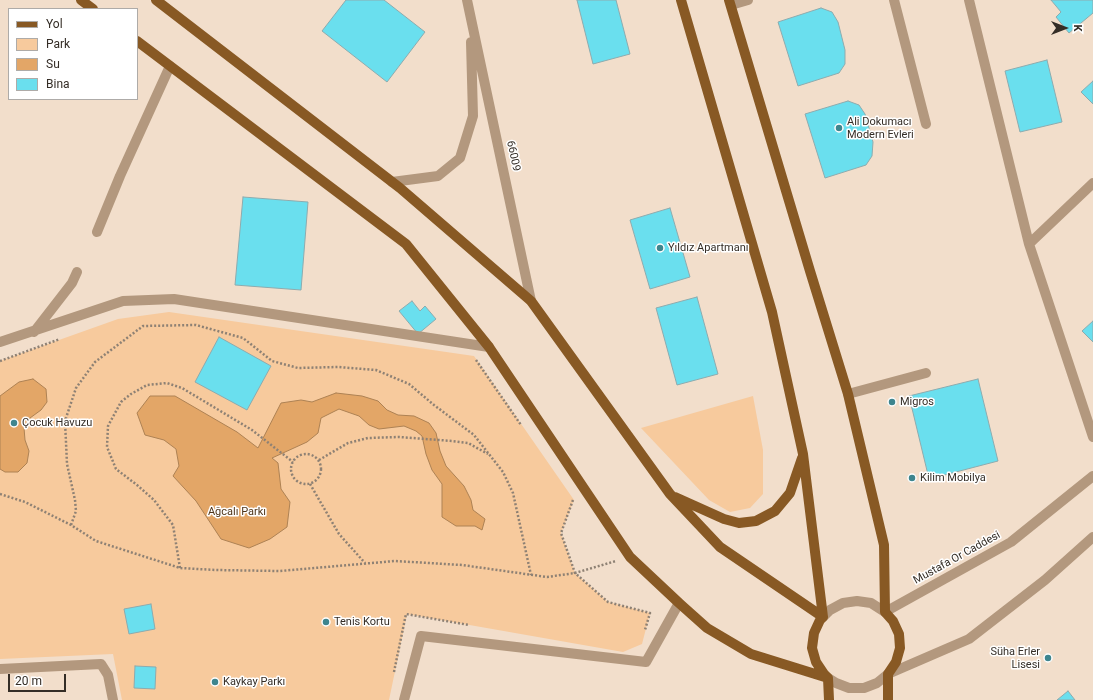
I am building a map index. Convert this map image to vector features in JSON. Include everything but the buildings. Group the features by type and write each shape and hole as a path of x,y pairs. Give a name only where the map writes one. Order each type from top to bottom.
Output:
{"main road":[{"path":"81,0 92,8"},
{"path":"156,0 392,182 531,301 670,494 720,546 823,617"},
{"path":"681,0 772,312 803,454 823,617 814,633 812,648 816,662 828,678 829,700"},
{"path":"730,2 848,394 884,545 885,612 893,621 899,634 900,648 896,662 888,674 888,700"},
{"path":"138,43 406,244 489,348 630,557 679,603 707,628 751,654 828,678"},
{"path":"670,494 724,519 739,523 756,521 775,511 790,494 803,454"}],"street":[{"name":"66009","path":"467,0 531,301"},
{"path":"730,2 748,0"},
{"path":"894,0 926,124"},
{"path":"969,0 1029,244 1093,437"},
{"name":"66009","path":"392,182 438,176 460,158 473,116 471,16"},
{"path":"97,232 120,176 170,66"},
{"path":"1029,244 1093,183"},
{"path":"34,332 72,283 77,272"},
{"path":"0,342 34,332 123,301 174,298 489,348"},
{"path":"848,394 926,373"},
{"name":"Mustafa Or Caddesi","path":"885,612 1011,542 1093,476"},
{"path":"828,678 849,688 864,688 877,683 888,674 969,639 1045,580 1093,537"},
{"path":"823,617 830,610 843,603 857,601 871,603 885,612"},
{"path":"404,700 421,636 646,662 679,603"},
{"path":"0,669 101,664 108,675 113,700"}],"path":[{"path":"71,525 76,511 67,464 65,421 76,388 95,362 143,326 196,325 243,338 272,361 298,368 338,367 376,370 409,384 474,435 503,472 513,494 531,575"},
{"path":"0,361 66,337"},
{"path":"474,356 524,428"},
{"path":"180,568 173,525 154,500 116,469 107,447 108,426 121,402 130,394 147,385 167,383 182,388 252,430 293,462"},
{"path":"318,460 348,443 368,438 399,437 468,443 490,455"},
{"path":"304,454 314,456 318,460 322,469 318,479 310,484 300,483 296,480 292,472 293,462 296,458 304,454"},
{"path":"310,484 338,534 365,563"},
{"path":"0,494 25,502 71,525 96,541 180,568 280,571 395,561 462,565 547,577 575,573 630,557"},
{"path":"569,494 574,500 561,533 575,573 608,602 650,613 644,636"},
{"path":"393,676 406,614 476,626"}],"green space":[{"name":"Ağcalı Parkı","path":"169,312 474,356 574,500 561,533 575,573 608,602 650,613 642,644 623,652 407,614 389,700 122,700 113,654 0,659 0,361 118,319"},
{"path":"753,396 763,450 763,494 750,508 730,512 709,500 641,428"}],"water":[{"name":"Çocuk Havuzu","path":"33,379 46,389 47,402 41,410 30,418 24,428 25,440 29,451 27,463 18,472 5,472 0,469 0,396 19,382"},
{"path":"336,393 362,396 378,401 387,410 398,415 414,416 429,423 436,433 440,451 446,466 464,486 471,500 473,510 485,519 482,530 475,526 456,526 442,517 442,484 432,470 426,454 422,436 416,431 404,426 379,429 369,425 359,416 339,409 321,418 318,433 307,442 272,458 278,463 281,489 290,502 287,527 270,539 249,548 221,539 196,501 173,476 179,466 176,449 164,440 145,435 137,413 150,396 175,396 237,432 258,448 281,403 301,400 312,402"}],"place":[{"name":"Ali Dokumacı Modern Evleri","path":"839,128"},
{"name":"Yıldız Apartmanı","path":"660,248"},
{"name":"Migros","path":"892,402"},
{"name":"Çocuk Havuzu","path":"14,423"},
{"name":"Kilim Mobilya","path":"912,478"},
{"name":"Tenis Kortu","path":"326,622"},
{"name":"Süha Erler Lisesi","path":"1048,658"},
{"name":"Kaykay Parkı","path":"215,682"}]}
